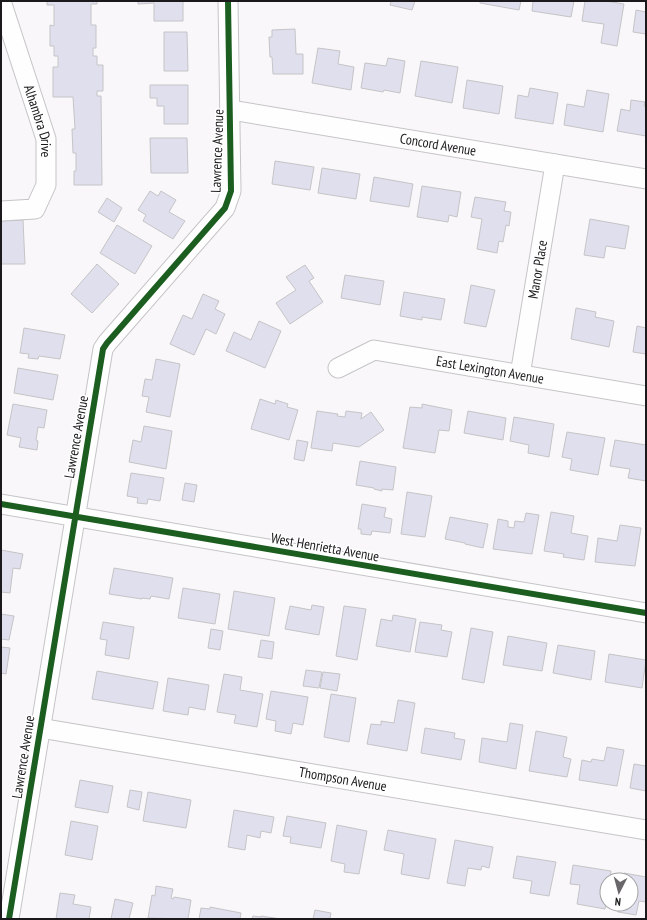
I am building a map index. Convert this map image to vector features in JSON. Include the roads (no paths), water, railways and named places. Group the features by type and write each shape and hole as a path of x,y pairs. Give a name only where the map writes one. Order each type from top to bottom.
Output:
{"street":[{"name":"Alhambra Drive","path":"1,1 46,139 46,185 35,209 1,211"},
{"name":"Lawrence Avenue","path":"9,919 103,349 226,208 231,191 231,110 228,1"},
{"name":"Concord Avenue","path":"231,110 646,179"},
{"name":"Manor Place","path":"520,375 555,164"},
{"name":"East Lexington Avenue","path":"338,368 374,350 646,396"},
{"name":"West Henrietta Avenue","path":"1,504 646,613"},
{"name":"Thompson Avenue","path":"40,728 646,830"}]}
